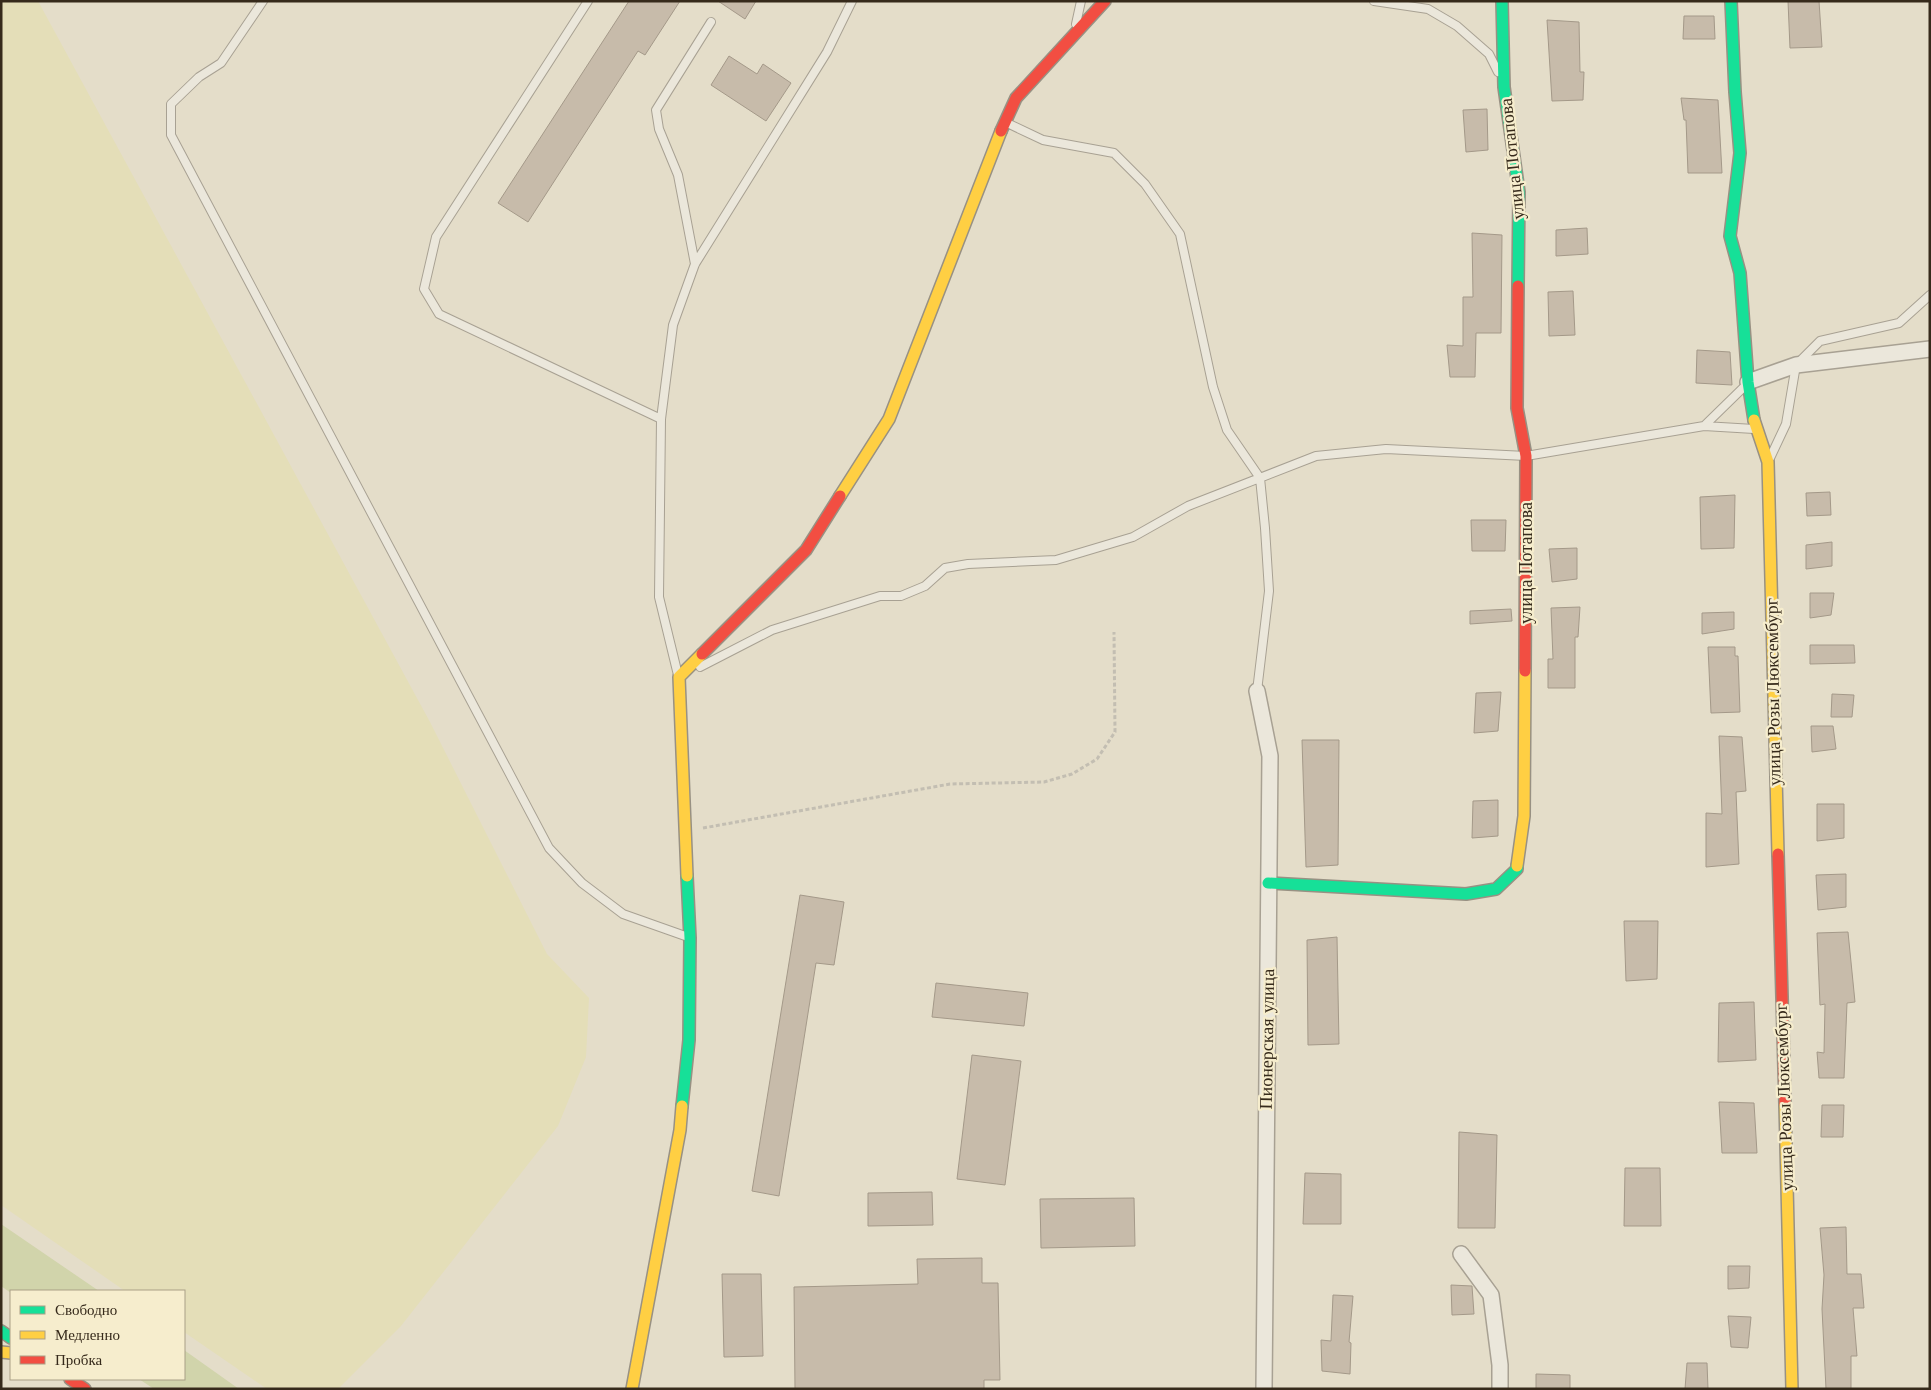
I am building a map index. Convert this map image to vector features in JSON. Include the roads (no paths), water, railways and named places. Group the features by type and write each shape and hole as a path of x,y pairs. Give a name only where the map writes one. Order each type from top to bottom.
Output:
{"street":[{"path":"632,1389 680,1130 689,1040 690,938 679,677 806,550 890,419 994,146 1016,98 1105,1"},
{"name":"улица Потапова","path":"1268,883 1466,894 1496,889 1516,869 1524,816 1526,456 1517,408 1519,192 1504,87 1502,1"},
{"name":"улица Розы Люксембург","path":"1732,1 1735,92 1740,153 1730,236 1740,273 1748,382 1756,429 1768,462 1792,1389"},
{"path":"1748,382 1796,365 1930,349"},
{"name":"Пионерская улица","path":"1257,691 1270,756 1264,1389"},
{"path":"1461,1254 1491,1295 1500,1365 1500,1389"},
{"path":"72,1380 85,1389"}],"lane":[{"path":"262,1 221,63 199,76 171,104 171,135 549,848 582,884 623,914 690,938"},
{"path":"588,1 436,236 424,289 438,314 661,419"},
{"path":"852,1 827,52 696,264 673,324 661,419 659,597 679,677 772,630 880,596 901,596 925,586 945,568 968,564 1056,560 1133,537 1188,506 1316,456 1386,449 1526,456 1704,426 1756,429"},
{"path":"1073,36 1081,1"},
{"path":"1374,1 1428,9 1457,26 1490,54 1504,87"},
{"path":"696,264 678,175 659,129 656,110 711,22"},
{"path":"1005,122 1043,140 1114,153 1145,184 1180,234 1213,387 1227,430 1260,478 1268,591 1257,691"},
{"path":"1768,462 1786,424 1796,365 1820,341 1899,322 1930,295"},
{"path":"1704,426 1748,382"}]}
